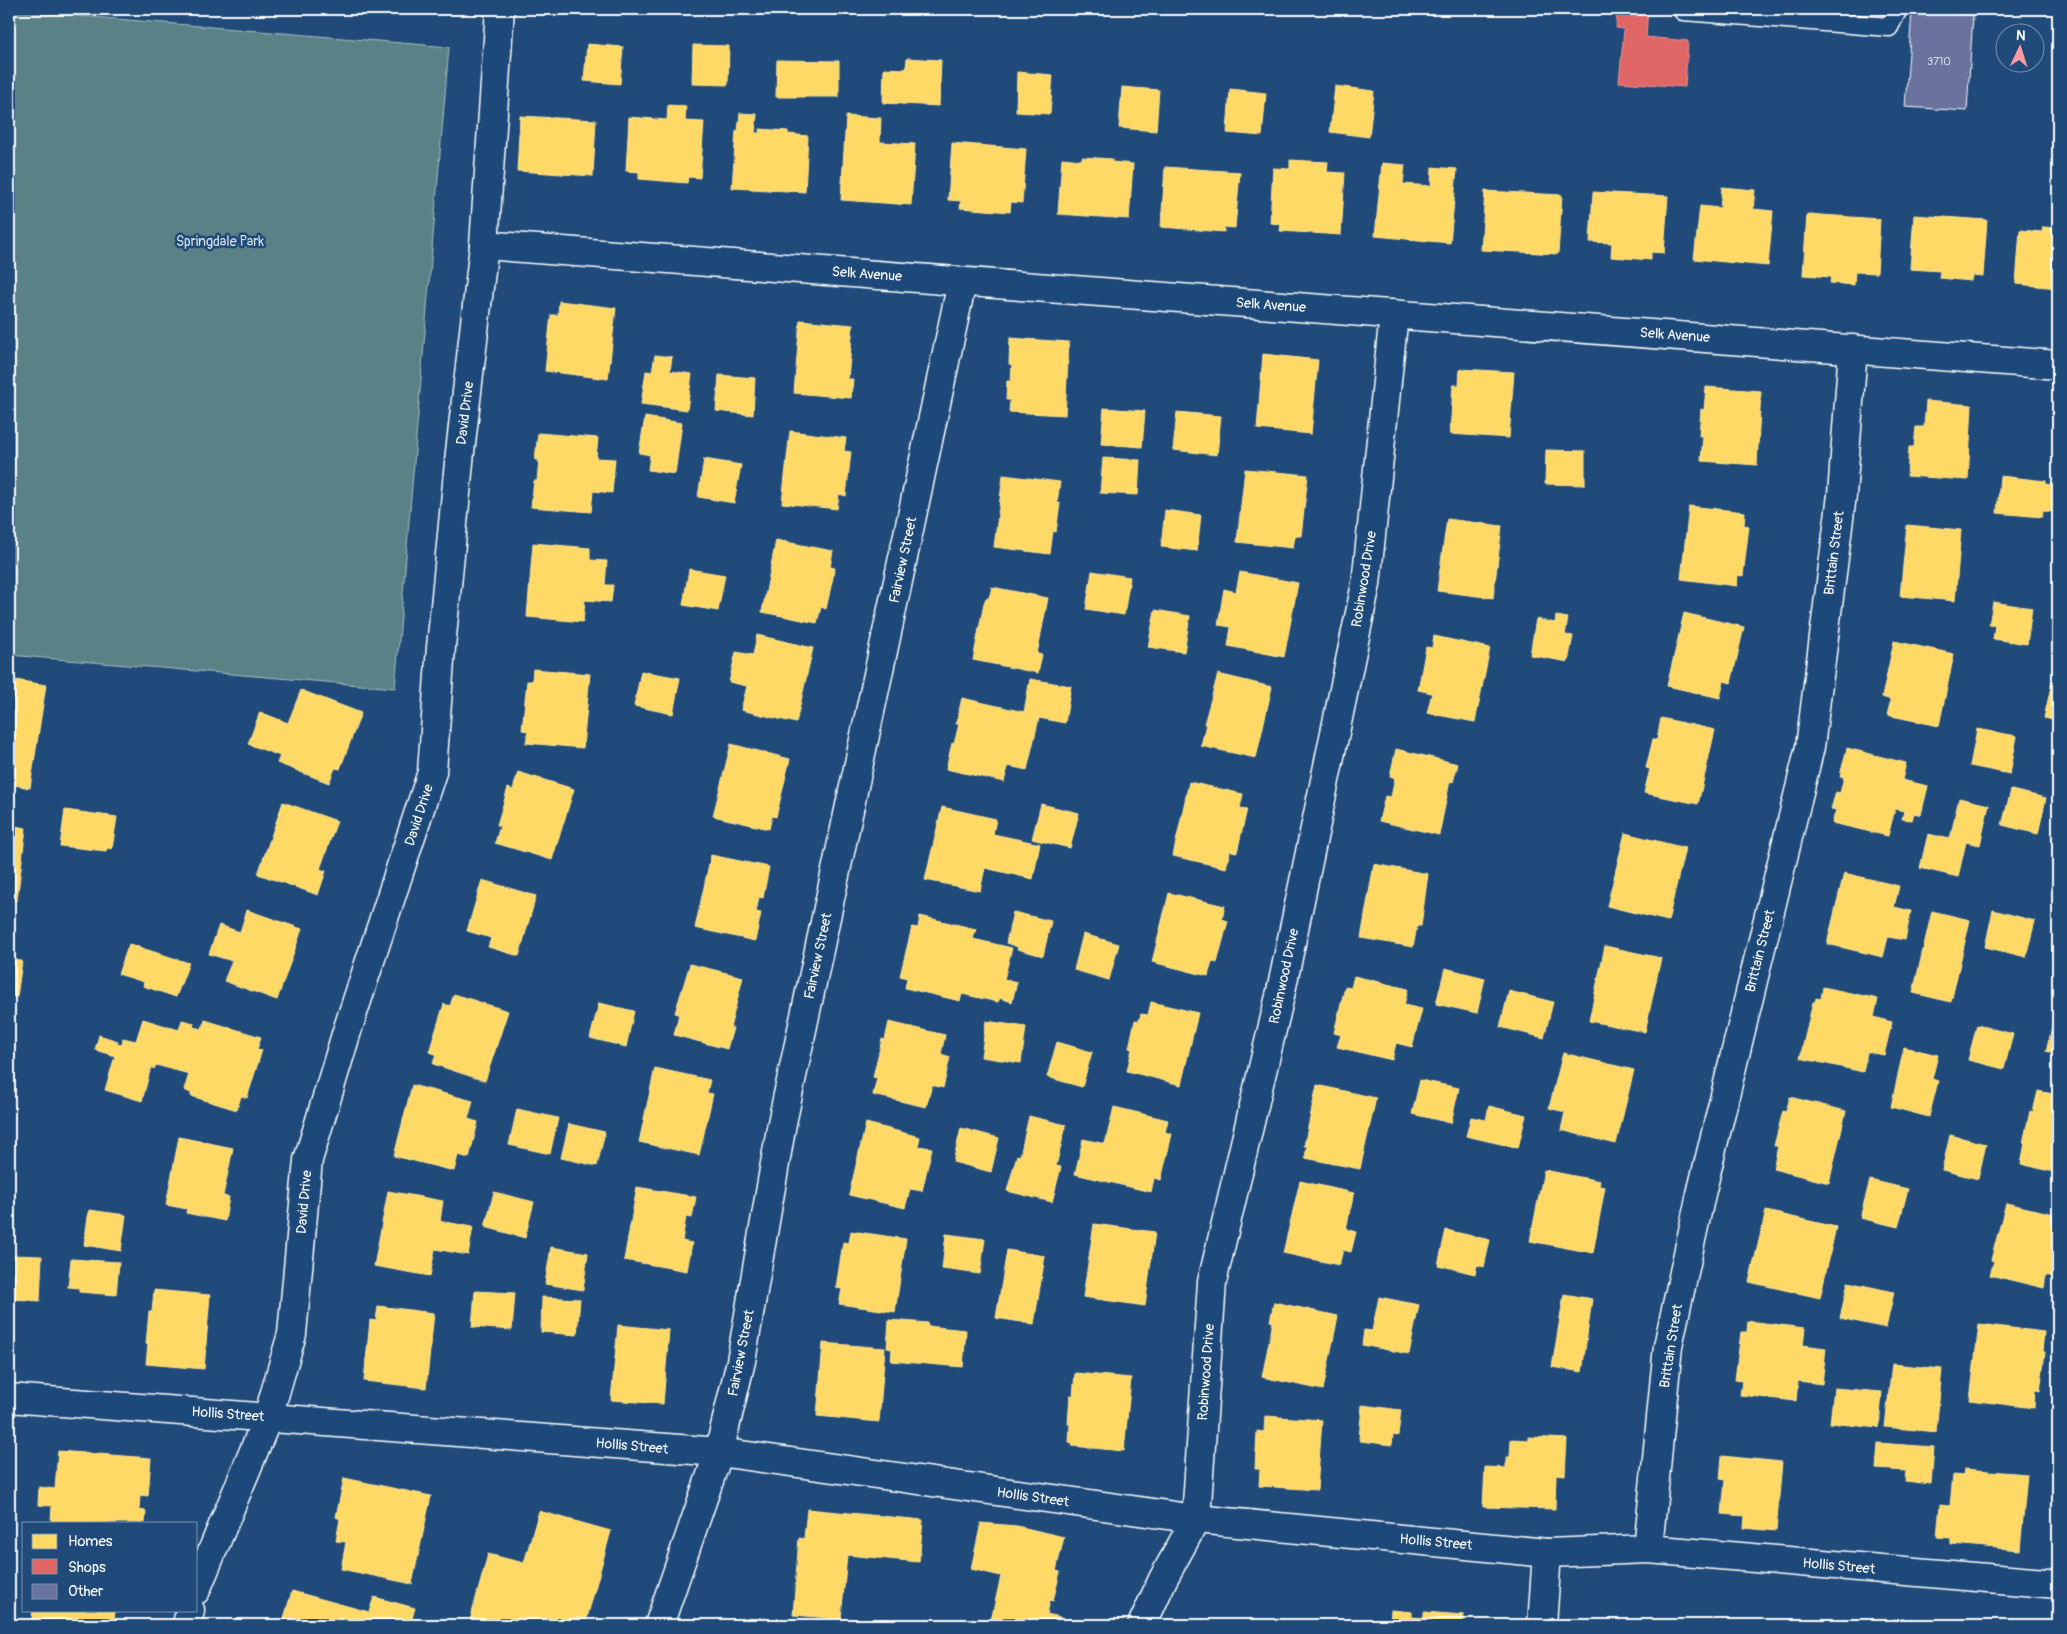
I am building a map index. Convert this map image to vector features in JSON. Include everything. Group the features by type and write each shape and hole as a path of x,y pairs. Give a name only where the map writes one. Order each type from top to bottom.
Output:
{"street":[{"name":"David Drive","path":"198,1585 268,1417 292,1334 308,1160 347,1031 432,772 454,510 484,245 500,9"},
{"name":"Selk Avenue","path":"484,245 2058,365"},
{"name":"Fairview Street","path":"659,1625 719,1452 741,1361 784,1114 962,282"},
{"name":"Robinwood Drive","path":"1142,1625 1163,1579 1196,1519 1212,1282 1280,996 1366,584 1394,314"},
{"name":"Brittain Street","path":"1648,1549 1668,1346 1701,1194 1810,747 1842,495 1853,349"},
{"name":"Hollis Street","path":"9,1398 719,1452 1196,1519 1548,1552 1648,1549 2058,1584"},
{"path":"1542,1625 1548,1552"},
{"path":"187,1625 190,1612"}],"lane":[{"path":"1683,9 1683,11 1889,27 1898,9"}],"green space":[{"name":"Springdale Park","path":"9,10 449,47 395,688 9,655"}],"building: Homes":[{"path":"587,44 623,47 620,84 584,81"},
{"path":"693,45 729,46 728,85 692,84"},
{"path":"907,58 941,60 939,106 883,103 884,68 906,69"},
{"path":"777,60 839,61 839,97 776,97"},
{"path":"1017,72 1053,75 1050,114 1016,112"},
{"path":"1335,86 1374,91 1369,137 1330,132"},
{"path":"1122,87 1159,90 1156,131 1119,128"},
{"path":"1230,89 1266,93 1262,136 1227,133"},
{"path":"668,105 686,106 685,121 704,122 700,178 688,177 687,183 639,179 639,172 626,171 629,117 667,120"},
{"path":"740,113 757,114 755,133 759,133 760,129 788,131 788,134 808,136 805,192 732,188 736,131 738,131"},
{"path":"520,116 596,120 593,176 517,171"},
{"path":"846,116 881,118 880,142 915,144 911,205 841,200"},
{"path":"952,143 1026,149 1022,203 1011,202 1010,212 960,208 961,201 948,200"},
{"path":"1082,157 1112,159 1112,162 1133,164 1129,219 1058,214 1062,158 1082,160"},
{"path":"1290,160 1328,162 1327,172 1345,173 1341,235 1280,231 1281,224 1270,223 1273,168 1290,169"},
{"path":"1382,163 1405,165 1403,184 1431,186 1432,167 1457,169 1450,243 1375,236"},
{"path":"1165,167 1240,172 1235,228 1224,227 1224,232 1161,227"},
{"path":"1722,187 1755,190 1753,209 1773,211 1768,266 1694,259 1700,206 1720,208"},
{"path":"1485,191 1562,195 1558,254 1481,250"},
{"path":"1593,192 1668,196 1664,253 1651,252 1651,260 1611,257 1612,243 1590,242"},
{"path":"1807,214 1880,219 1877,273 1855,272 1854,285 1830,283 1831,277 1803,275"},
{"path":"1914,215 1987,220 1983,276 1972,275 1971,281 1939,278 1940,271 1910,269"},
{"path":"2043,227 2058,228 2058,288 2016,284 2020,230 2042,232"},
{"path":"559,301 616,308 608,379 545,371 551,315 558,315"},
{"path":"800,320 853,325 848,379 853,379 851,398 794,393"},
{"path":"1010,338 1069,342 1065,415 1009,412 1010,400 1006,400 1007,381 1011,381 1012,365 1009,364"},
{"path":"1263,354 1318,360 1311,434 1257,429"},
{"path":"655,355 672,357 670,371 692,374 687,410 641,404 646,371 652,372"},
{"path":"1460,369 1514,372 1509,438 1450,434 1453,385 1459,385"},
{"path":"719,375 755,378 753,415 716,411"},
{"path":"1706,387 1761,391 1757,465 1701,461 1703,436 1699,436 1701,409 1704,410"},
{"path":"1926,401 1972,405 1968,480 1907,476 1909,447 1914,447 1916,427 1924,427"},
{"path":"1104,408 1145,411 1142,447 1101,444"},
{"path":"1177,412 1221,416 1217,455 1173,450"},
{"path":"645,417 682,423 675,474 648,470 650,455 639,453"},
{"path":"790,431 846,438 844,451 851,452 846,496 839,494 837,509 782,503"},
{"path":"538,433 598,438 596,458 615,459 612,493 593,491 591,512 531,507 534,481 537,481 539,460 535,460"},
{"path":"1546,450 1585,451 1585,485 1545,484"},
{"path":"1103,458 1140,460 1138,495 1100,493"},
{"path":"704,459 741,465 734,503 698,497"},
{"path":"1245,469 1308,475 1301,536 1295,536 1293,548 1237,542"},
{"path":"1003,475 1060,482 1057,503 1060,503 1056,532 1053,531 1050,554 994,547"},
{"path":"2000,476 2046,481 2046,484 2058,486 2056,512 2043,511 2042,517 1997,513"},
{"path":"1689,506 1745,512 1744,525 1749,526 1743,576 1738,575 1737,586 1681,579"},
{"path":"1165,510 1201,515 1197,551 1161,547"},
{"path":"1447,519 1502,526 1493,598 1437,591"},
{"path":"1907,525 1961,530 1955,601 1900,596"},
{"path":"776,540 833,551 830,567 835,568 826,609 821,607 817,623 762,612"},
{"path":"533,543 590,548 590,560 607,561 605,585 613,585 611,602 585,600 583,622 527,617"},
{"path":"689,569 725,575 718,611 683,605"},
{"path":"1092,571 1130,577 1124,615 1086,609"},
{"path":"1240,572 1298,583 1284,657 1228,646 1231,627 1218,625 1224,589 1236,592"},
{"path":"992,587 1048,598 1037,654 1042,655 1038,673 973,660 984,603 986,598 989,598"},
{"path":"1993,602 2032,608 2027,644 1993,639 1995,625 1989,625"},
{"path":"1155,610 1190,616 1184,652 1148,647"},
{"path":"1684,613 1744,627 1731,683 1724,681 1720,698 1667,686"},
{"path":"1556,616 1568,618 1565,635 1573,636 1568,662 1530,655 1536,619 1555,623"},
{"path":"757,635 813,648 796,723 741,710 747,686 729,682 736,652 753,655"},
{"path":"1434,636 1490,648 1475,722 1427,713 1432,693 1418,690 1426,647 1432,648"},
{"path":"1894,641 1954,654 1939,726 1887,715 1891,700 1882,697"},
{"path":"533,669 590,674 583,748 526,743 528,731 522,730 527,681 532,681"},
{"path":"641,671 680,678 673,714 634,706"},
{"path":"1218,674 1272,687 1256,758 1201,746 1206,724 1204,724"},
{"path":"9,679 46,685 30,788 9,784"},
{"path":"1030,679 1071,686 1065,723 1039,718 1027,770 1008,766 1004,782 946,769 959,724 956,724 962,698 1024,712"},
{"path":"2052,682 2058,683 2058,721 2044,718"},
{"path":"301,690 361,713 340,769 335,768 329,783 277,763 280,756 248,744 260,712 288,723"},
{"path":"1661,718 1715,730 1698,804 1644,793 1650,769 1646,768 1653,739 1657,740"},
{"path":"1977,729 2017,736 2010,774 1970,766"},
{"path":"731,744 790,759 776,817 772,816 769,829 713,816"},
{"path":"1847,748 1906,763 1902,780 1928,786 1921,815 1914,813 1912,820 1902,819 1904,811 1895,809 1888,836 1832,823 1836,810 1831,809 1836,792 1840,793 1844,777 1840,776"},
{"path":"1396,749 1458,764 1453,782 1450,781 1439,835 1379,821 1385,796 1391,797 1395,778 1390,776"},
{"path":"518,772 574,789 552,860 495,843 500,826 497,825 508,788 513,790"},
{"path":"1189,782 1243,794 1240,808 1247,809 1237,852 1230,851 1226,868 1173,856"},
{"path":"2011,790 2046,798 2038,834 2002,825"},
{"path":"1959,798 1989,805 1980,845 1966,842 1958,877 1920,868 1928,834 1950,839"},
{"path":"283,802 337,821 320,869 326,871 318,895 258,874"},
{"path":"1041,804 1079,813 1070,848 1032,839"},
{"path":"942,807 996,819 993,834 1040,844 1033,879 985,868 980,891 925,880"},
{"path":"65,810 117,817 112,849 107,848 106,851 60,846"},
{"path":"9,825 26,828 17,900 9,899"},
{"path":"1625,833 1685,848 1668,921 1607,906"},
{"path":"711,855 769,867 763,898 759,897 756,912 761,913 755,941 695,928"},
{"path":"1374,864 1428,874 1421,926 1417,926 1413,947 1361,938"},
{"path":"1844,873 1899,886 1894,907 1911,911 1905,940 1888,937 1883,957 1827,944"},
{"path":"482,880 536,896 519,956 488,947 491,938 467,931"},
{"path":"1169,893 1225,906 1222,919 1228,921 1217,963 1212,961 1208,976 1152,962"},
{"path":"247,910 302,929 277,1000 224,981 232,961 209,954 219,925 240,932"},
{"path":"1993,910 2035,921 2026,957 1985,947"},
{"path":"1932,911 1970,920 1951,1002 1913,993"},
{"path":"1013,912 1051,921 1043,956 1017,949 1018,947 1006,943"},
{"path":"920,916 976,929 973,939 1012,948 1004,979 1017,982 1012,1002 1000,998 998,1002 962,994 960,1001 905,988 907,978 900,976 912,927 918,928"},
{"path":"1083,934 1119,944 1109,980 1074,970"},
{"path":"129,944 189,963 176,997 143,986 144,982 118,974"},
{"path":"1605,946 1661,958 1645,1032 1589,1021"},
{"path":"9,960 22,961 17,997 9,996"},
{"path":"690,964 743,977 730,1028 733,1028 727,1049 674,1035 679,1014 675,1013"},
{"path":"1445,968 1485,978 1477,1013 1436,1004"},
{"path":"1354,976 1408,989 1404,1005 1422,1009 1412,1047 1396,1043 1392,1060 1337,1047 1341,1035 1334,1033 1345,987 1351,988"},
{"path":"1823,987 1878,999 1874,1017 1892,1022 1884,1055 1867,1052 1863,1072 1800,1058 1813,1002 1815,1002 1816,998 1821,999"},
{"path":"1509,991 1553,1002 1544,1038 1500,1027"},
{"path":"454,994 508,1011 485,1081 433,1064 436,1054 429,1052 444,1004 450,1006"},
{"path":"1151,1002 1198,1013 1181,1085 1127,1071 1132,1049 1129,1048 1135,1020 1139,1021 1141,1014 1148,1015"},
{"path":"599,1003 634,1011 626,1047 590,1038"},
{"path":"2058,1005 2058,1054 2046,1051"},
{"path":"143,1019 179,1030 182,1020 194,1023 193,1027 202,1029 205,1020 261,1037 257,1049 262,1050 247,1098 241,1096 237,1110 191,1096 191,1093 184,1090 189,1074 156,1065 154,1069 151,1067 142,1101 105,1090 115,1056 95,1050 99,1035 118,1041 117,1044 122,1045 123,1038 136,1041"},
{"path":"986,1021 1026,1027 1021,1063 981,1057"},
{"path":"889,1022 945,1035 941,1054 950,1057 943,1088 932,1085 926,1107 873,1095 877,1078 873,1077 882,1039 885,1040"},
{"path":"1977,1025 2013,1034 2004,1069 1968,1060"},
{"path":"1057,1042 1092,1052 1082,1087 1047,1077"},
{"path":"1904,1047 1938,1055 1932,1079 1938,1081 1929,1117 1891,1107"},
{"path":"1563,1053 1634,1070 1616,1144 1561,1130 1565,1112 1549,1108"},
{"path":"655,1068 710,1080 707,1093 713,1094 699,1155 639,1142"},
{"path":"1420,1080 1459,1088 1451,1123 1412,1114"},
{"path":"412,1085 473,1101 468,1119 478,1122 469,1158 458,1155 454,1171 394,1156"},
{"path":"1317,1085 1376,1098 1360,1169 1305,1158 1307,1146 1304,1146"},
{"path":"2038,1091 2058,1095 2058,1173 2021,1164 2025,1143 2023,1143 2030,1111 2033,1112"},
{"path":"1790,1097 1846,1111 1829,1183 1773,1169 1778,1146 1774,1146 1783,1111 1786,1112"},
{"path":"1489,1106 1526,1115 1518,1148 1466,1136 1471,1117 1486,1120"},
{"path":"1114,1107 1168,1120 1165,1132 1172,1134 1161,1180 1154,1178 1151,1192 1075,1174 1083,1139 1105,1144"},
{"path":"517,1109 558,1118 550,1154 509,1145"},
{"path":"1029,1116 1066,1125 1056,1166 1061,1167 1052,1202 1007,1191 1017,1155 1020,1156"},
{"path":"866,1123 920,1137 918,1146 932,1148 922,1191 910,1189 905,1208 849,1195"},
{"path":"569,1124 605,1132 597,1166 561,1158"},
{"path":"961,1128 999,1138 991,1172 953,1162"},
{"path":"1950,1135 1986,1144 1978,1179 1942,1170"},
{"path":"179,1137 233,1148 223,1196 229,1197 225,1221 186,1213 187,1209 166,1205"},
{"path":"1544,1170 1600,1181 1599,1186 1605,1187 1593,1253 1530,1241"},
{"path":"1870,1180 1908,1189 1898,1227 1860,1218"},
{"path":"1300,1181 1354,1193 1346,1229 1356,1232 1351,1252 1343,1250 1339,1265 1283,1253"},
{"path":"637,1187 696,1197 692,1218 686,1217 682,1241 692,1243 687,1271 624,1260"},
{"path":"388,1191 443,1201 440,1221 473,1227 468,1255 435,1249 430,1276 374,1266"},
{"path":"494,1192 534,1202 525,1238 485,1227"},
{"path":"2006,1203 2058,1215 2058,1253 2053,1277 2046,1275 2044,1288 1990,1275 1994,1261 1991,1260"},
{"path":"89,1210 126,1215 121,1251 84,1245"},
{"path":"1766,1211 1836,1227 1820,1298 1749,1282"},
{"path":"1094,1224 1155,1232 1145,1306 1083,1297"},
{"path":"1446,1230 1490,1240 1484,1267 1477,1265 1475,1274 1438,1265"},
{"path":"851,1231 906,1239 895,1312 839,1304 842,1289 836,1288 843,1242 849,1243"},
{"path":"946,1234 985,1239 980,1274 942,1269"},
{"path":"551,1247 588,1253 583,1290 545,1284"},
{"path":"1007,1250 1045,1256 1034,1324 996,1318"},
{"path":"9,1255 42,1256 40,1301 13,1299 14,1285 9,1285"},
{"path":"71,1259 119,1262 116,1295 79,1292 79,1288 68,1287"},
{"path":"1848,1282 1894,1292 1886,1328 1840,1318"},
{"path":"154,1290 210,1295 204,1369 146,1364 149,1312 152,1312"},
{"path":"475,1291 515,1293 512,1330 472,1327"},
{"path":"1564,1294 1592,1299 1582,1372 1552,1367"},
{"path":"542,1297 580,1299 577,1335 541,1332"},
{"path":"1379,1297 1419,1305 1409,1354 1362,1345 1364,1330 1372,1331"},
{"path":"1274,1302 1338,1316 1323,1390 1262,1377 1273,1322 1270,1321"},
{"path":"378,1306 434,1313 426,1388 364,1381 370,1320 376,1321"},
{"path":"889,1320 928,1323 927,1326 966,1330 963,1367 891,1361 892,1349 887,1348"},
{"path":"1748,1321 1805,1328 1803,1345 1826,1348 1822,1384 1798,1381 1796,1401 1740,1395 1742,1381 1735,1380 1741,1332 1747,1332"},
{"path":"1979,1324 2044,1332 2042,1352 2045,1352 2040,1391 2035,1390 2034,1408 1970,1400"},
{"path":"618,1325 669,1330 663,1404 611,1400"},
{"path":"823,1343 885,1348 879,1422 817,1416"},
{"path":"1892,1364 1942,1369 1936,1432 1885,1427"},
{"path":"1075,1373 1131,1378 1124,1451 1072,1446 1073,1443 1069,1442 1070,1395 1073,1396"},
{"path":"1834,1388 1882,1392 1879,1428 1830,1423"},
{"path":"1362,1405 1401,1410 1398,1436 1393,1435 1392,1445 1360,1441"},
{"path":"1265,1416 1322,1420 1317,1490 1259,1486 1260,1469 1255,1469 1257,1431 1264,1432"},
{"path":"1529,1437 1567,1439 1565,1475 1556,1474 1555,1509 1483,1507 1485,1467 1506,1468 1506,1457 1510,1457 1511,1439 1529,1440"},
{"path":"1878,1443 1934,1447 1931,1484 1905,1481 1906,1471 1876,1469"},
{"path":"58,1451 151,1458 148,1496 140,1495 139,1510 146,1511 145,1522 51,1522 52,1506 38,1505 39,1487 55,1489"},
{"path":"1722,1456 1782,1462 1776,1531 1744,1528 1745,1516 1722,1514 1725,1480 1720,1479"},
{"path":"1964,1469 2027,1474 2020,1550 1951,1544 1951,1538 1937,1537 1940,1505 1950,1506 1953,1475 1963,1476"},
{"path":"344,1478 431,1496 412,1584 341,1569 346,1542 336,1541 340,1519 336,1517"},
{"path":"807,1509 923,1520 919,1562 847,1555 841,1619 793,1615 799,1538 804,1539"},
{"path":"539,1511 611,1531 585,1625 469,1624 488,1554 524,1563"},
{"path":"981,1523 1017,1526 1064,1537 1056,1571 1060,1572 1053,1601 1050,1600 1047,1614 1060,1617 1058,1625 990,1625 1001,1576 971,1569"},
{"path":"292,1591 369,1612 374,1597 415,1608 410,1625 282,1625"},
{"path":"1391,1610 1412,1612 1412,1617 1424,1618 1424,1612 1464,1615 1463,1625 1390,1625"},
{"path":"33,1612 115,1612 114,1625 31,1625"},
{"path":"759,1618 796,1625 757,1625"},
{"path":"1647,1622 1696,1625 1647,1625"}],"building: Shops":[{"path":"1617,9 1648,9 1646,37 1688,41 1685,87 1619,82 1624,29 1616,28"}],"building: Other":[{"path":"1912,11 1973,15 1967,111 1905,107"}]}
